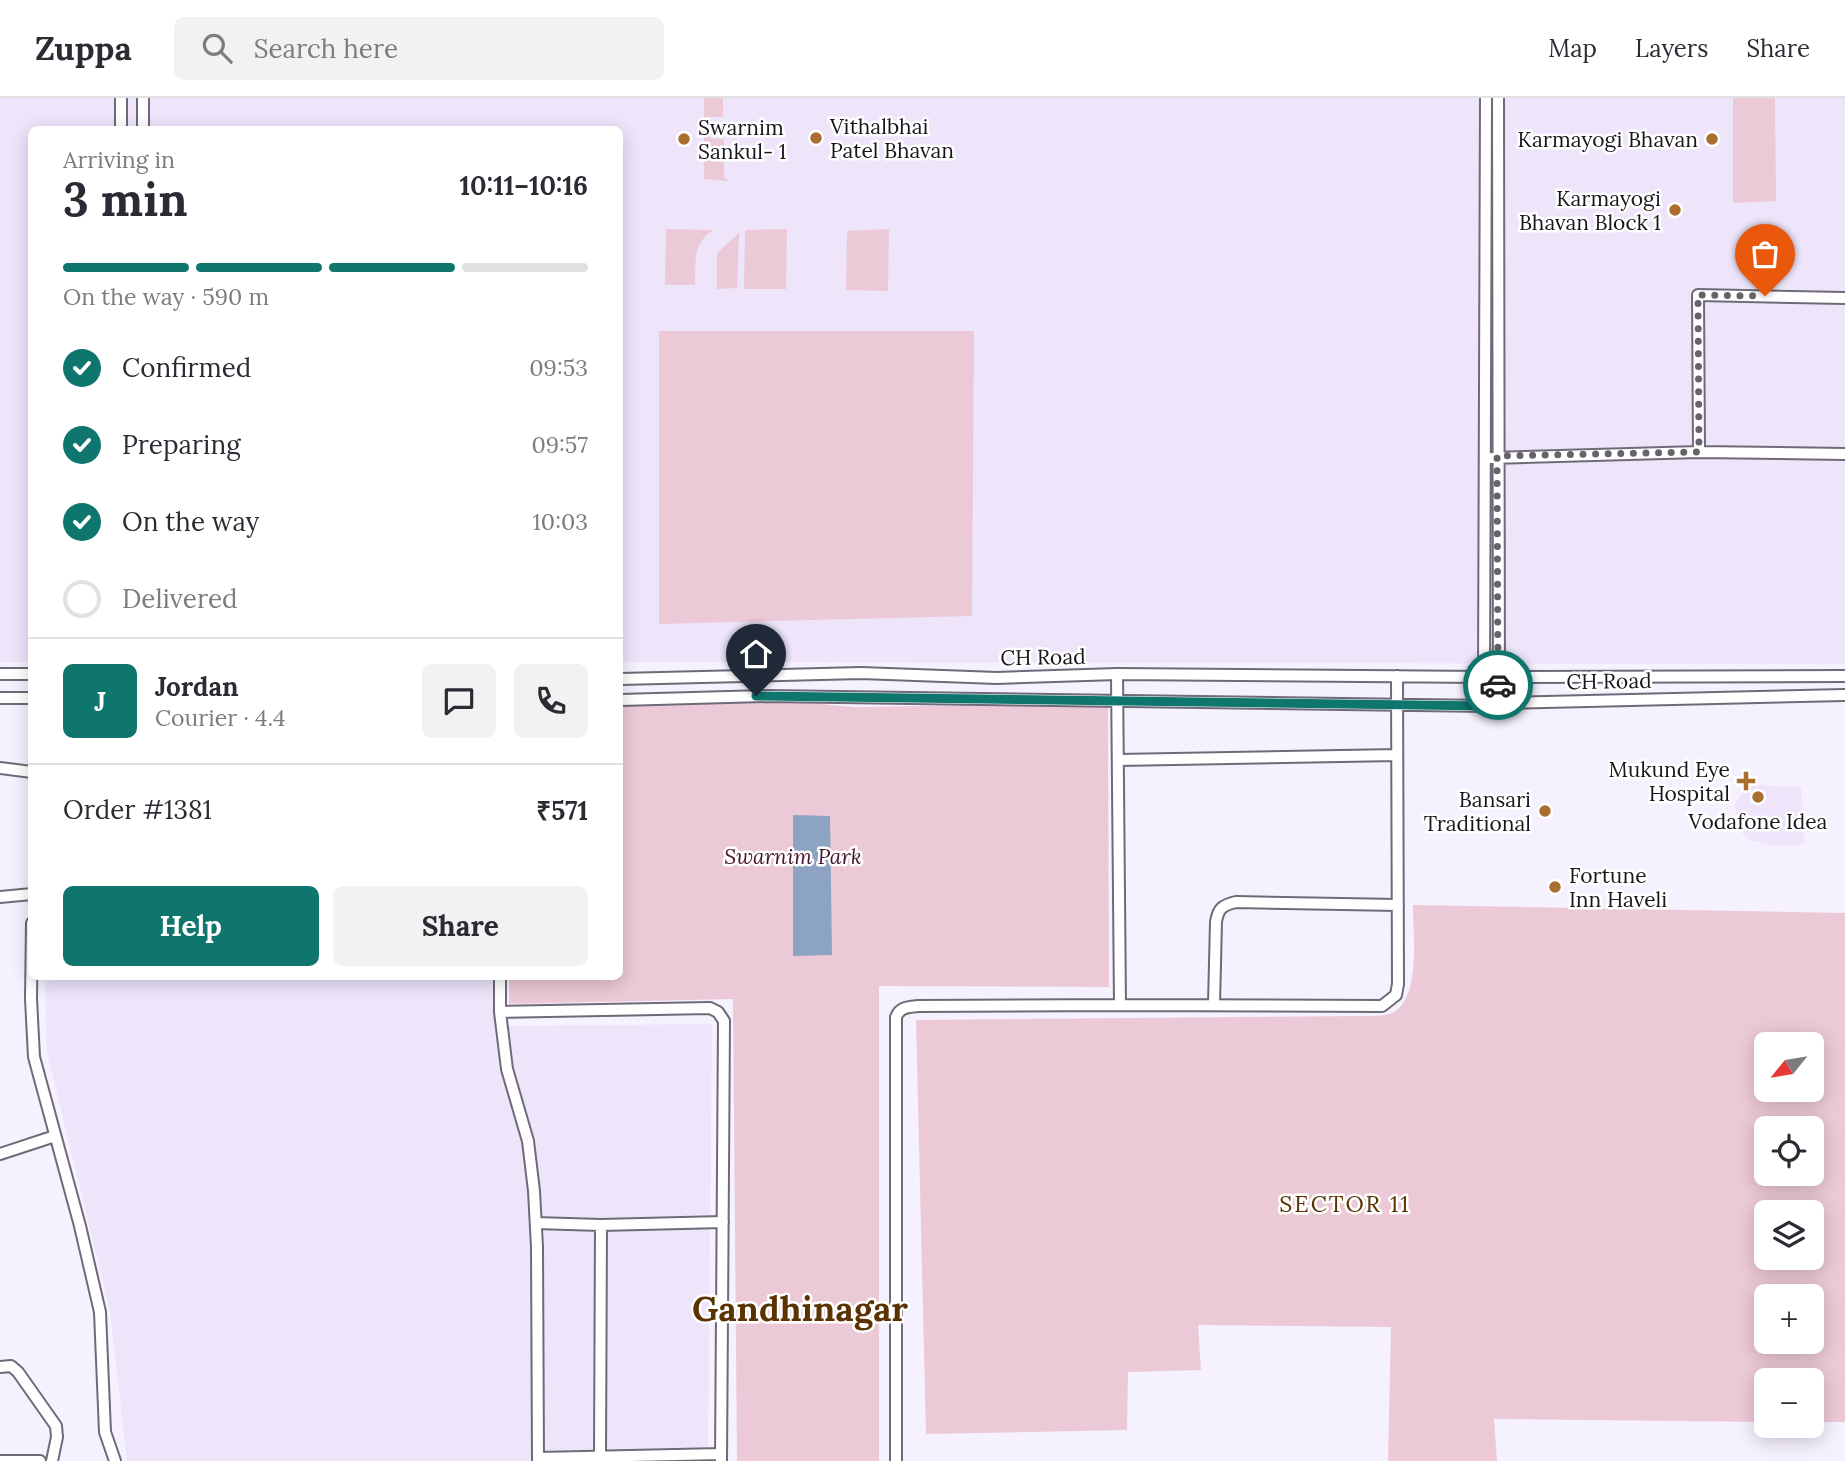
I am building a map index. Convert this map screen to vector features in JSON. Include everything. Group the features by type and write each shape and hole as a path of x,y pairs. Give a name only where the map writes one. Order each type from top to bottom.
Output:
{"street":[{"path":"121,98 121,126"},
{"path":"143,98 143,126"},
{"path":"1486,98 1498,676 1494,705"},
{"path":"1494,705 1484,677 1492,457 1498,98"},
{"path":"1699,452 1698,295 1845,298"},
{"path":"1492,457 1699,452 1845,454"},
{"name":"CH Road","path":"623,679 861,673 997,678 1117,674 1845,676"},
{"path":"0,674 28,674"},
{"path":"1117,674 1120,1005"},
{"path":"896,1461 895,1027 898,1012 904,1008 918,1006 1382,1006 1389,1002 1396,995 1398,984 1397,676"},
{"name":"CH Road","path":"623,700 768,696 1397,706 1845,695"},
{"path":"0,698 28,698"},
{"path":"1118,760 1397,755"},
{"path":"0,768 28,772"},
{"path":"0,897 28,894"},
{"path":"1214,1004 1216,922 1218,912 1223,906 1236,902 1398,905"},
{"path":"32,980 31,1038 34,1057 80,1226 100,1312 104,1432 115,1461"},
{"path":"500,980 500,1012 507,1069 528,1141 536,1223 538,1459 721,1457 724,1021 718,1012 710,1009 500,1012"},
{"path":"0,1154 55,1136"},
{"path":"536,1223 601,1225 723,1222"},
{"path":"600,1457 601,1225"},
{"path":"0,1367 11,1366 18,1372 56,1426 57,1437 52,1461"},
{"path":"0,1461 40,1461"}],"shaded area":[{"path":"0,98 1845,98 1845,664 623,662 623,126 28,126 28,662 0,662"},
{"path":"1745,787 1801,787 1805,844 1778,846 1762,843 1750,840 1739,830 1735,805"},
{"path":"45,980 497,980 501,1026 712,1024 708,1461 127,1461 110,1311 47,1053"}],"green space":[{"path":"704,98 723,98 723,117 709,117 709,138 724,139 724,178 729,181 704,179"},
{"path":"1733,98 1775,98 1776,201 1733,203"},
{"path":"666,229 713,230 698,247 695,285 665,285"},
{"path":"787,229 786,289 744,289 745,230"},
{"path":"889,229 888,291 846,290 847,231"},
{"path":"739,233 737,288 717,289 717,253"},
{"path":"659,331 974,331 972,616 659,624"},
{"name":"Swarnim Park","path":"788,701 854,707 1108,703 1109,987 879,986 879,1461 737,1461 733,999 509,1004 509,980 623,980 623,704"},
{"path":"1413,905 1845,913 1845,1422 1824,1422 1824,1368 1754,1368 1754,1422 1494,1419 1497,1461 1388,1461 1391,1327 1198,1325 1201,1370 1128,1372 1127,1430 926,1434 916,1020 1388,1014 1403,1004 1408,992 1414,963"}],"water":[{"path":"793,815 830,816 832,955 793,956"}],"way so far":[{"path":"1498,685 1497,456 1699,452 1698,295 1765,296"}],"place":[{"name":"Vithalbhai Patel Bhavan","path":"816,138"},
{"name":"Swarnim Sankul- 1","path":"684,139"},
{"name":"Karmayogi Bhavan","path":"1712,139"},
{"name":"Karmayogi Bhavan Block 1","path":"1675,210"},
{"name":"Mukund Eye Hospital","path":"1746,781"},
{"name":"Vodafone Idea","path":"1758,797"},
{"name":"Bansari Traditional","path":"1545,811"},
{"name":"Fortune Inn Haveli","path":"1555,887"}],"district":[{"name":"SECTOR 11","path":"1345,1203"},
{"name":"Gandhinagar","path":"800,1308"}],"route":[{"path":"756,696 1488,706 1499,703 1498,685"}]}
